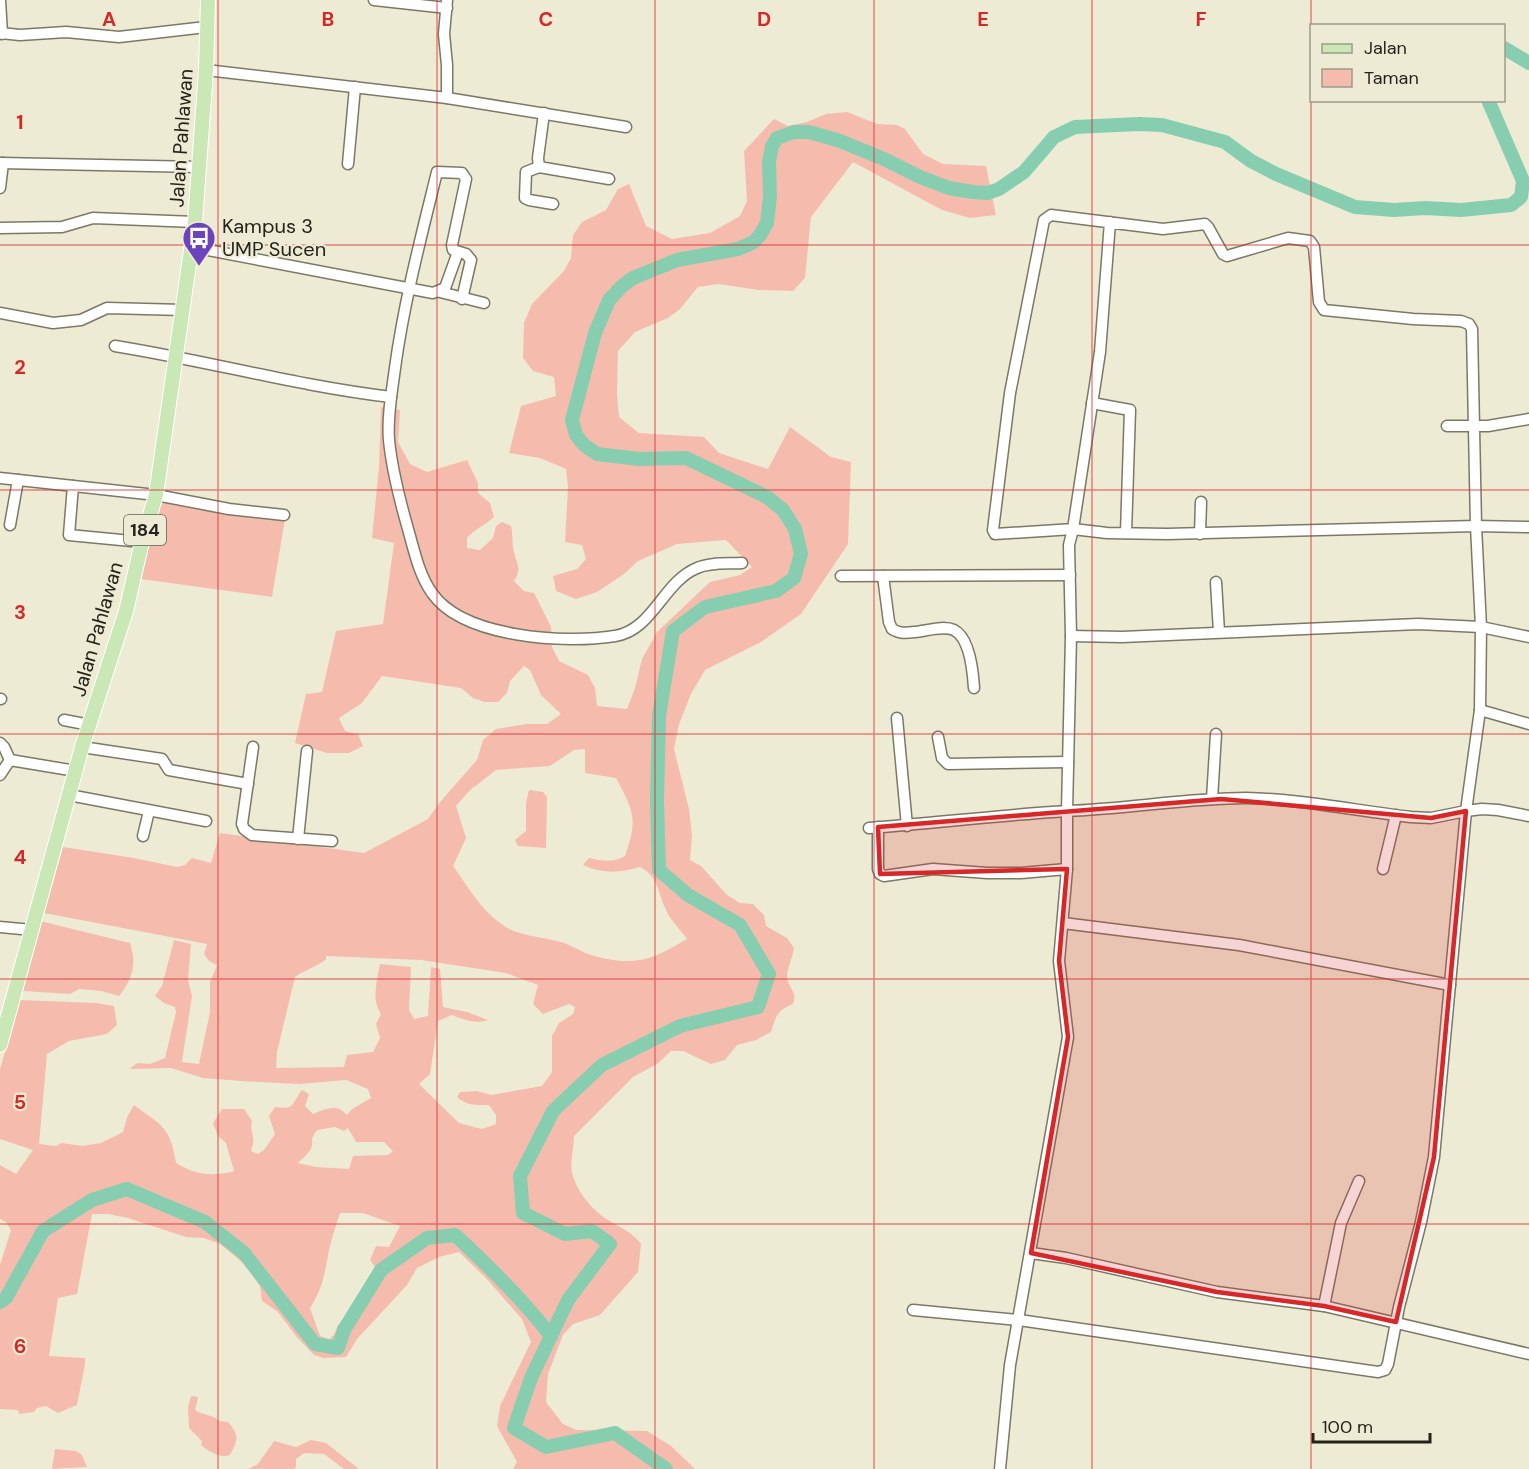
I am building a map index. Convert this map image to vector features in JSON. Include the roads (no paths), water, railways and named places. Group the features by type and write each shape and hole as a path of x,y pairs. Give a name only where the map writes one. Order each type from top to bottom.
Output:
{"main road":[{"name":"Jalan Pahlawan","path":"0,1045 82,747 126,611 156,495 195,222 206,70 208,0"}],"street":[{"path":"0,0 1,34 66,32 119,37 206,27"},
{"path":"374,0 447,4 444,34 447,98"},
{"path":"206,70 447,98 626,127"},
{"path":"348,164 355,87"},
{"path":"538,167 544,113"},
{"path":"0,188 1,163 200,167"},
{"path":"553,204 525,198 526,172 538,167 609,179"},
{"path":"462,298 471,260 466,254 453,250 453,241 466,179 462,173 437,172 400,330 389,439 404,517 417,562 432,593 453,614 484,626 550,640 618,636 640,625 686,573 709,565 742,563"},
{"path":"913,1310 1019,1320 1378,1372 1384,1370 1388,1364 1434,1157 1466,811 1480,710 1481,627 1476,526 1472,329 1469,324 1461,321 1413,319 1324,310 1319,302 1314,248 1310,241 1288,238 1227,256 1223,254 1209,227 1205,224 1163,229 1051,215 1044,219 1010,393 993,530 999,535 1073,530 1200,534 1476,526 1529,527"},
{"path":"0,228 67,226 93,218 195,222"},
{"path":"1000,1469 1010,1365 1068,1037 1059,961 1067,869 1071,636 1070,545 1100,352 1110,222"},
{"path":"192,247 410,290 440,292 484,303"},
{"path":"440,292 447,285 458,252"},
{"path":"0,313 53,323 81,320 107,308 183,310"},
{"path":"115,346 176,356 267,377 392,397"},
{"path":"1092,403 1130,410 1126,533"},
{"path":"1447,426 1474,427 1529,419"},
{"path":"0,478 156,495 218,507 284,515"},
{"path":"10,525 18,480"},
{"path":"73,486 69,535 142,542"},
{"path":"1200,502 1200,534"},
{"path":"841,576 1070,575"},
{"path":"883,576 892,629 904,633 945,628 954,630 960,636 968,652 974,688"},
{"path":"1216,582 1219,632"},
{"path":"1071,636 1122,637 1418,624 1481,627 1529,637"},
{"path":"1480,710 1529,724"},
{"path":"897,718 907,826"},
{"path":"64,720 90,725"},
{"path":"1212,799 1216,734"},
{"path":"938,737 942,758 948,764 1068,762"},
{"path":"0,743 10,760"},
{"path":"82,747 162,759 169,770 248,784"},
{"path":"253,747 242,824 247,833 332,841"},
{"path":"298,839 307,751"},
{"path":"10,760 76,771"},
{"path":"0,775 10,760"},
{"path":"69,795 206,821"},
{"path":"1067,869 987,873 933,869 884,876 878,869 874,828 1016,814 1123,808 1212,799 1272,800 1431,818 1466,811 1498,810 1529,816"},
{"path":"142,836 149,811"},
{"path":"1383,869 1396,815"},
{"path":"1063,923 1239,945 1450,985"},
{"path":"0,927 32,930"},
{"path":"1324,1306 1341,1223 1359,1181"},
{"path":"1031,1253 1066,1258 1217,1292 1324,1306 1529,1354"}],"waterway":[{"path":"1505,49 1529,63"},
{"path":"666,1469 615,1433 546,1447 514,1428 531,1378 568,1300 610,1244 592,1231 565,1234 523,1213 520,1176 553,1111 602,1065 680,1026 758,1007 769,974 740,925 688,895 659,870 657,800 659,716 673,631 705,607 776,591 794,578 801,554 795,529 783,510 767,497 686,458 639,459 597,454 584,445 576,435 572,420 595,333 609,300 633,278 677,260 738,249 754,242 767,223 770,196 769,162 772,146 777,138 794,132 809,132 840,141 949,188 988,193 999,189 1024,172 1054,137 1075,127 1162,125 1225,142 1251,161 1276,174 1355,207 1394,210 1425,208 1461,210 1511,205 1521,197 1523,181 1489,102"},
{"path":"0,1302 6,1298 43,1231 92,1200 127,1189 205,1222 244,1253 315,1344 338,1348 344,1330 381,1270 427,1238 455,1235 529,1309 551,1336"}],"place":[{"name":"Kampus 3 UMP Sucen","path":"199,267"}]}
